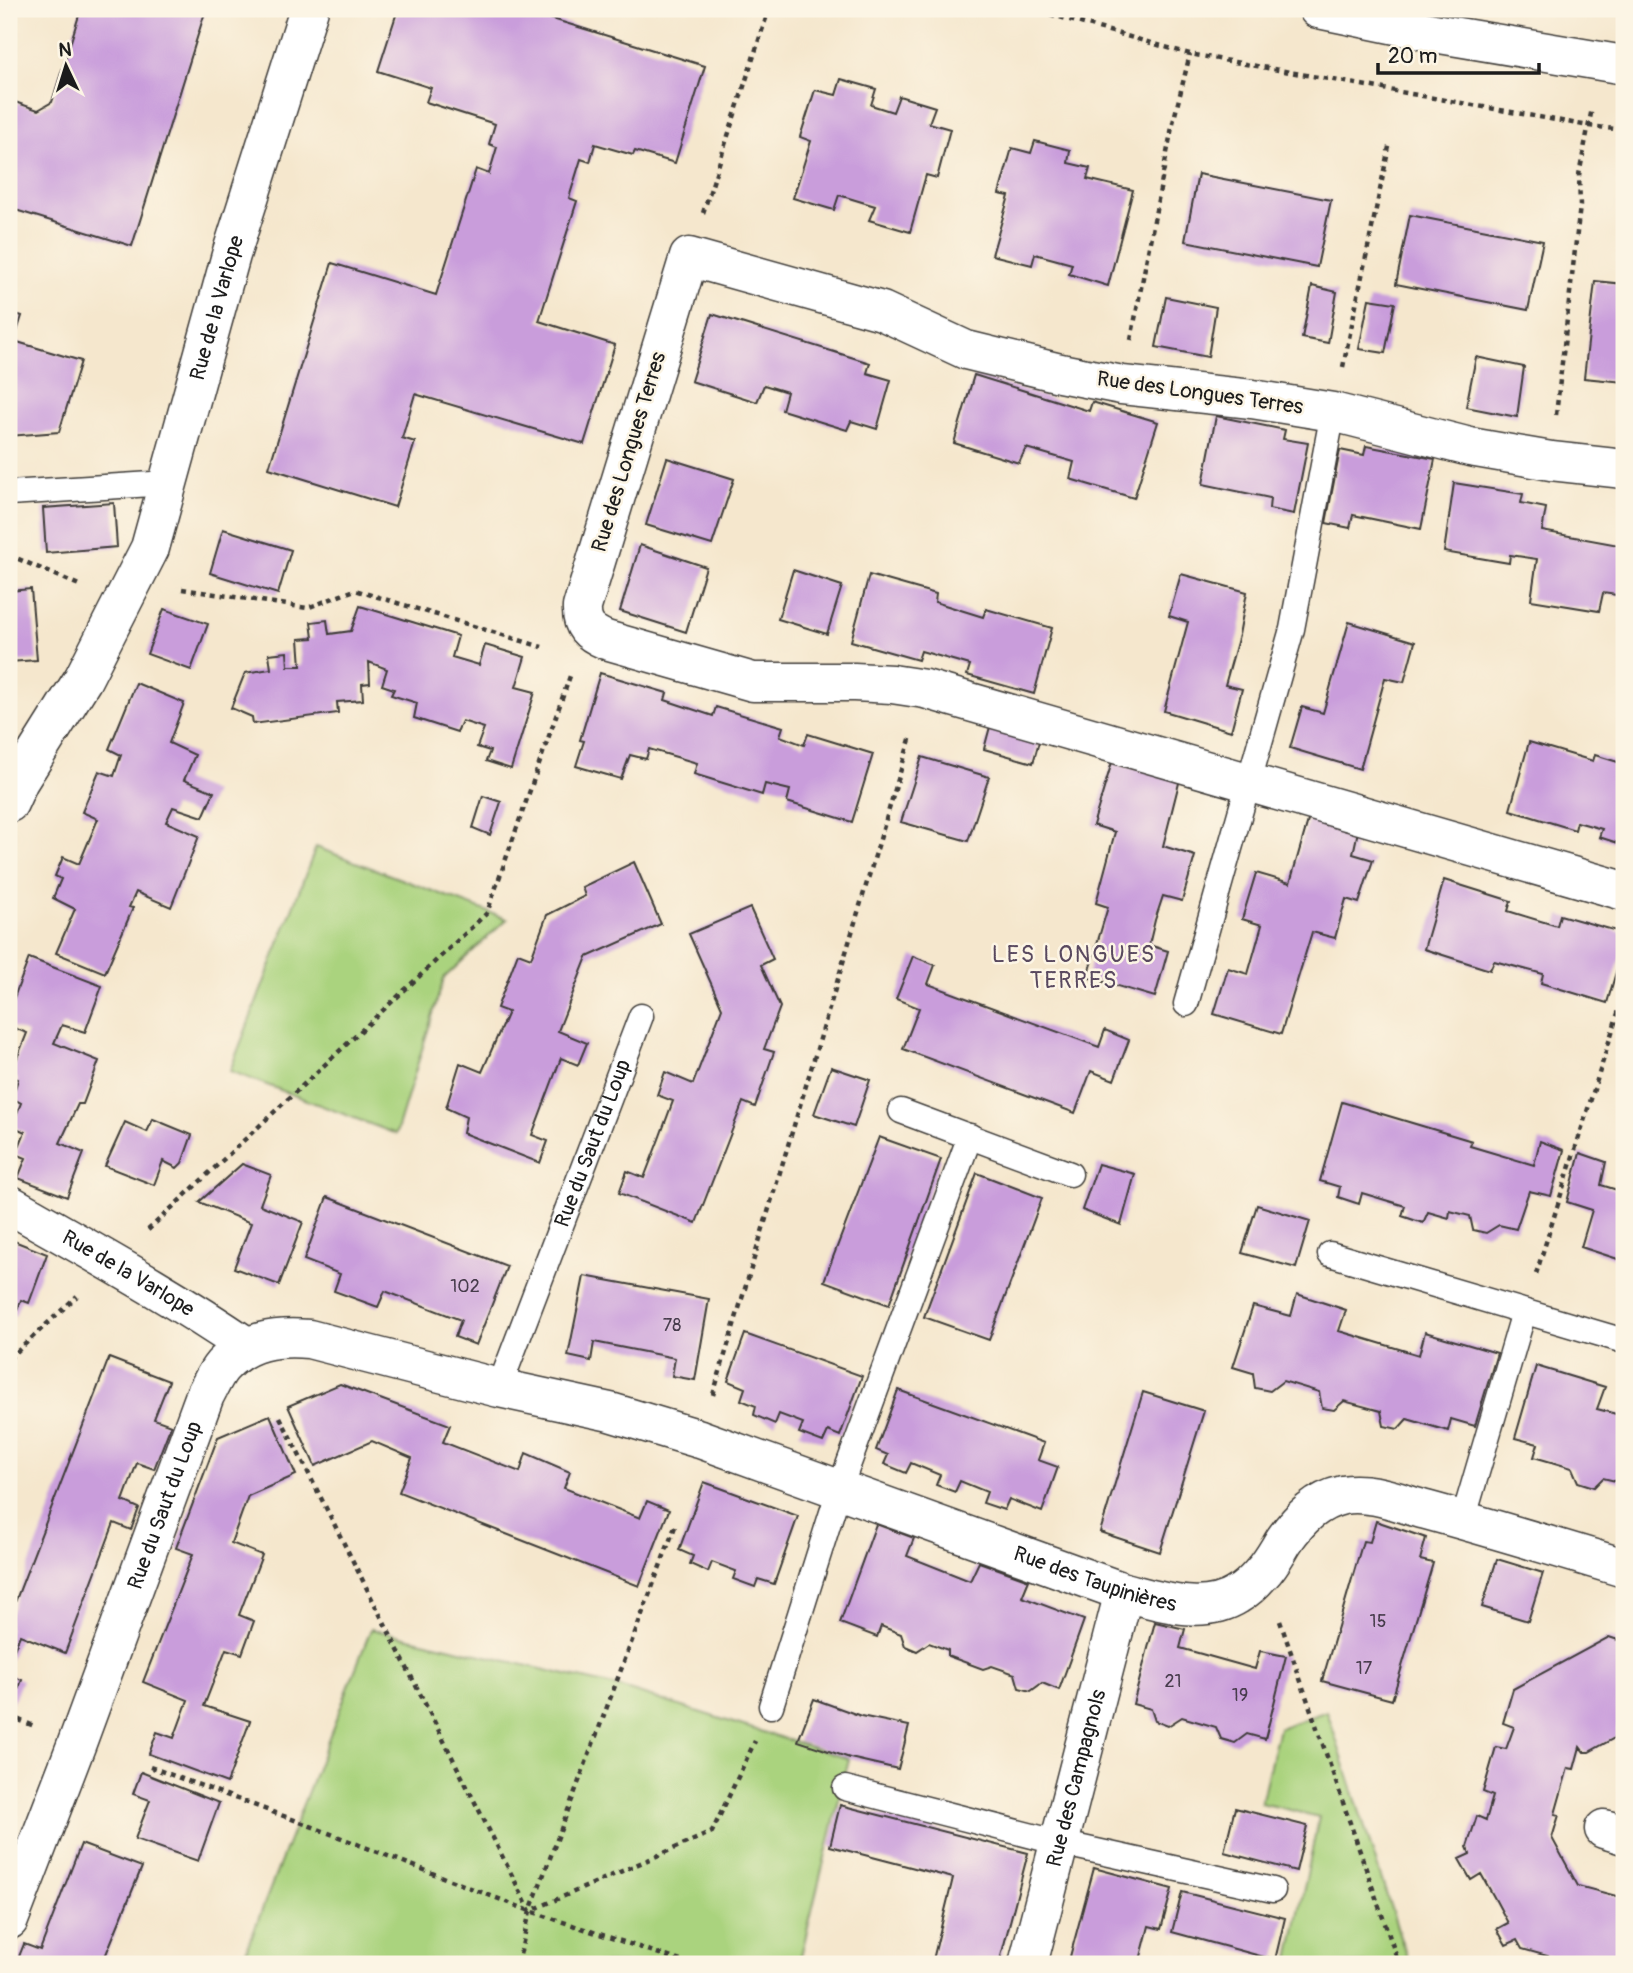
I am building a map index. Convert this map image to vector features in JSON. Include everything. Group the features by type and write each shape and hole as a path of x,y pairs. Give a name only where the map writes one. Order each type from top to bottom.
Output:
{"street":[{"name":"Rue de la Varlope","path":"9,803 19,780 83,679 150,548 231,255 309,9"},
{"path":"1318,9 1437,21 1612,63"},
{"name":"Rue des Longues Terres","path":"581,643 582,607 689,257 882,311 966,349 1060,373 1122,385 1252,399 1333,412 1470,447 1551,461 1624,469"},
{"path":"581,643 593,634 753,682 854,682 925,689 1624,891"},
{"name":"Rue de la Varlope","path":"9,1204 113,1263 246,1346"},
{"name":"Rue du Saut du Loup","path":"9,1920 205,1395 221,1367 246,1346 284,1337 309,1339 499,1388 610,1412 700,1439"},
{"name":"Rue des Taupinières","path":"700,1439 1124,1592 1180,1604 1216,1604 1237,1595 1263,1572 1294,1526 1311,1510 1324,1502 1356,1493 1463,1520 1624,1568"},
{"name":"Rue des Campagnols","path":"1028,1964 1124,1592"}],"lane":[{"name":"Rue des Longues Terres","path":"1186,1004 1292,629 1333,412"},
{"path":"9,493 168,483"},
{"name":"Rue du Saut du Loup","path":"499,1388 641,1016"},
{"path":"901,1111 1070,1174"},
{"path":"771,1706 839,1490 970,1136"},
{"path":"1330,1254 1624,1341"},
{"path":"1463,1520 1524,1311"},
{"path":"845,1788 1060,1843 1273,1890"}],"path":[{"path":"689,257 769,9"},
{"path":"1031,9 1190,54 1588,126 1624,130"},
{"path":"1122,385 1172,127 1190,54"},
{"path":"1551,461 1580,206 1579,176 1588,126 1612,63"},
{"path":"1333,412 1390,142"},
{"path":"9,555 127,593 307,608 355,590 581,643 487,913 9,1359"},
{"path":"700,1439 925,689"},
{"path":"1524,1311 1624,994"},
{"path":"280,1416 530,1911"},
{"path":"518,1964 530,1911 676,1524"},
{"path":"1263,1572 1399,1964"},
{"path":"530,1911 712,1832 771,1706"},
{"path":"150,1767 530,1911 690,1964"}],"green space":[{"path":"316,847 507,919 444,978 396,1134 230,1071"},
{"path":"371,1629 622,1688 849,1759 799,1964 241,1964"},
{"path":"1327,1711 1409,1964 1288,1964 1319,1817 1261,1803 1279,1728"}],"building":[{"path":"81,9 206,9 132,246 9,208 9,100 38,110 52,102"},
{"path":"398,9 520,9 705,66 675,163 635,151 633,155 595,144 590,162 581,159 569,198 577,201 539,321 615,345 584,444 415,394 402,438 415,442 395,507 269,468 332,263 436,295 476,169 489,174 497,147 489,144 495,124 426,102 431,88 378,71"},
{"path":"841,79 876,89 871,105 893,112 899,96 935,107 929,123 950,129 937,178 926,175 910,232 869,220 875,206 839,195 834,210 793,198 811,141 800,137 815,90 836,95"},
{"path":"1035,141 1070,150 1068,163 1090,168 1087,179 1133,190 1108,286 1069,274 1072,264 1035,254 1032,265 992,255 1009,196 999,194 1012,148 1031,153"},
{"path":"1198,174 1331,200 1317,267 1185,241"},
{"path":"1410,215 1543,241 1528,310 1396,284"},
{"path":"1595,281 1624,284 1624,382 1584,378"},
{"path":"1312,286 1337,292 1328,343 1302,338"},
{"path":"1166,297 1216,307 1208,357 1156,347"},
{"path":"1369,299 1395,303 1385,353 1359,349"},
{"path":"9,312 22,316 14,341 81,361 59,432 9,436"},
{"path":"712,314 870,363 867,373 891,380 877,429 851,421 847,430 782,410 787,392 764,385 757,402 691,381"},
{"path":"1476,357 1524,367 1517,417 1466,407"},
{"path":"974,375 1089,411 1092,402 1158,422 1134,498 1070,479 1074,462 1026,448 1019,463 954,443"},
{"path":"1216,416 1285,430 1283,439 1308,443 1294,514 1269,509 1270,498 1203,484"},
{"path":"1366,446 1435,459 1421,529 1353,515 1350,528 1326,523 1340,450 1364,455"},
{"path":"667,458 734,479 712,545 646,525"},
{"path":"1454,483 1523,494 1521,503 1546,508 1542,531 1624,546 1624,596 1603,593 1599,611 1531,600 1537,559 1510,555 1509,563 1444,552"},
{"path":"114,503 117,547 46,553 43,508"},
{"path":"223,529 291,550 278,594 210,573"},
{"path":"640,545 706,567 686,632 620,611"},
{"path":"793,570 842,586 827,634 778,619"},
{"path":"1181,574 1247,592 1239,635 1225,685 1242,689 1231,731 1164,711 1188,622 1169,616"},
{"path":"869,575 936,594 935,602 983,617 986,609 1052,628 1034,694 967,675 970,665 921,651 918,660 851,641"},
{"path":"31,589 37,660 9,662 9,591"},
{"path":"360,606 458,636 452,657 479,665 485,645 525,657 516,687 535,692 511,769 486,761 490,751 477,747 484,728 462,721 457,732 414,718 417,703 391,695 394,689 382,685 387,669 369,662 370,683 362,684 363,700 337,702 338,713 253,724 252,717 231,708 245,673 271,669 269,654 287,652 288,666 301,666 299,639 313,638 311,622 327,620 329,634 351,631"},
{"path":"164,609 208,624 191,670 147,654"},
{"path":"1349,622 1415,642 1404,682 1385,678 1360,769 1290,748 1302,707 1323,713"},
{"path":"600,673 667,693 665,700 713,716 716,707 783,727 780,736 804,745 808,734 873,754 852,822 787,802 790,790 765,784 762,795 694,774 697,763 649,749 646,759 630,755 621,779 576,766 584,741 580,740"},
{"path":"136,683 184,703 169,743 195,755 184,780 214,792 203,817 173,807 166,822 199,836 171,907 136,892 129,907 133,908 105,973 56,953 75,909 53,898 61,879 55,876 63,857 79,864 98,819 82,812 99,771 114,776 121,755 109,749"},
{"path":"991,723 1040,738 1033,763 984,749"},
{"path":"1529,742 1593,761 1595,755 1621,763 1620,767 1624,769 1624,845 1599,837 1602,829 1577,822 1575,830 1510,810"},
{"path":"922,757 989,777 968,841 901,822"},
{"path":"1112,762 1180,779 1163,846 1195,856 1182,901 1163,896 1155,920 1149,945 1168,951 1155,997 1087,977 1108,907 1096,903 1115,832 1093,825"},
{"path":"483,796 501,802 490,835 473,828"},
{"path":"1309,817 1358,831 1353,854 1373,860 1359,903 1346,899 1335,938 1312,932 1281,1034 1214,1014 1228,968 1248,974 1262,925 1242,919 1256,873 1290,883"},
{"path":"634,862 661,924 587,957 558,1031 587,1043 578,1065 561,1058 532,1135 548,1141 540,1163 463,1133 466,1117 446,1108 460,1063 482,1072 508,1012 497,1008 518,953 531,958 547,915 585,896 582,887"},
{"path":"1444,880 1511,901 1508,911 1557,926 1560,915 1624,933 1624,945 1607,1003 1541,983 1543,974 1494,961 1490,970 1424,949"},
{"path":"750,908 773,959 761,965 780,1007 764,1049 774,1052 755,1107 743,1102 696,1223 619,1193 627,1171 644,1178 659,1139 673,1101 657,1095 665,1072 693,1084 722,1008 689,934"},
{"path":"913,956 935,965 928,984 1099,1047 1105,1030 1129,1040 1114,1080 1091,1071 1075,1113 903,1049 919,1008 896,999"},
{"path":"29,958 102,986 85,1032 62,1025 54,1043 99,1061 83,1104 78,1104 60,1143 84,1153 67,1197 18,1178 26,1158 16,1154 25,1132 12,1126 21,1103 12,1098 18,1079 10,1076 27,1033 9,1026 9,1011"},
{"path":"831,1067 870,1080 854,1127 814,1114"},
{"path":"1342,1102 1472,1141 1470,1146 1534,1165 1540,1141 1564,1150 1551,1196 1529,1191 1516,1229 1499,1225 1486,1233 1473,1230 1470,1216 1450,1211 1449,1218 1428,1212 1423,1223 1402,1216 1405,1206 1362,1193 1359,1204 1338,1197 1340,1187 1320,1181"},
{"path":"153,1119 192,1135 182,1163 177,1168 163,1161 154,1185 105,1166 125,1122 147,1132"},
{"path":"879,1137 941,1159 889,1305 824,1281"},
{"path":"1580,1153 1606,1162 1601,1185 1624,1192 1624,1261 1581,1247 1592,1210 1567,1202"},
{"path":"242,1164 271,1175 260,1205 303,1222 279,1285 234,1268 251,1223 199,1202"},
{"path":"1098,1164 1135,1174 1121,1225 1082,1210"},
{"path":"977,1173 1042,1198 989,1340 924,1317"},
{"path":"327,1197 507,1266 476,1345 455,1337 461,1320 385,1291 378,1307 334,1291 340,1274 304,1260"},
{"path":"1257,1205 1310,1221 1296,1268 1242,1253"},
{"path":"9,1239 47,1254 29,1303 21,1300 15,1316 9,1313"},
{"path":"584,1276 709,1299 695,1380 672,1376 675,1358 594,1342 591,1361 568,1356"},
{"path":"1297,1294 1346,1310 1339,1331 1419,1355 1425,1332 1497,1353 1475,1426 1451,1419 1448,1431 1407,1419 1398,1429 1384,1426 1381,1411 1344,1401 1334,1410 1322,1408 1319,1392 1283,1381 1270,1391 1255,1388 1253,1373 1233,1367 1253,1306 1291,1316"},
{"path":"745,1334 862,1376 840,1436 828,1431 823,1442 799,1433 803,1423 779,1414 775,1424 754,1415 756,1406 741,1400 745,1388 728,1381"},
{"path":"109,1358 169,1381 154,1419 171,1425 154,1469 137,1463 123,1501 139,1508 131,1530 114,1523 65,1653 20,1635 9,1662 9,1618"},
{"path":"1536,1366 1605,1387 1597,1409 1624,1416 1624,1483 1603,1478 1594,1487 1578,1482 1572,1468 1534,1457 1538,1444 1515,1438"},
{"path":"340,1384 450,1425 443,1442 520,1472 526,1453 570,1472 564,1488 640,1518 647,1501 669,1510 639,1586 399,1492 412,1458 372,1441 315,1466 288,1406"},
{"path":"898,1390 1044,1443 1038,1460 1058,1467 1042,1512 1009,1499 1004,1510 983,1503 987,1492 960,1481 955,1492 936,1485 940,1475 911,1463 906,1473 884,1464 888,1455 876,1450"},
{"path":"1143,1392 1204,1411 1160,1552 1100,1532"},
{"path":"270,1415 296,1475 248,1496 231,1543 262,1555 239,1615 254,1621 242,1654 226,1649 204,1706 250,1721 227,1783 149,1754 157,1732 174,1738 188,1700 143,1682 193,1554 176,1548 218,1437"},
{"path":"704,1482 798,1516 774,1584 758,1579 755,1587 733,1579 736,1571 712,1562 708,1572 690,1564 693,1556 679,1550"},
{"path":"1376,1521 1426,1538 1420,1560 1433,1563 1392,1700 1322,1681 1363,1541 1370,1542"},
{"path":"876,1524 914,1538 907,1556 970,1581 979,1562 1029,1580 1022,1597 1084,1620 1059,1690 1042,1683 1031,1691 1019,1688 1015,1674 992,1666 983,1669 948,1656 948,1650 929,1643 917,1651 905,1646 901,1634 881,1626 877,1637 840,1623"},
{"path":"1497,1559 1543,1573 1528,1621 1482,1607"},
{"path":"1155,1622 1185,1629 1180,1648 1255,1669 1260,1651 1286,1656 1265,1739 1247,1734 1235,1743 1221,1739 1216,1727 1182,1717 1168,1726 1155,1721 1151,1709 1133,1704"},
{"path":"1609,1637 1624,1642 1624,1726 1618,1726 1616,1737 1589,1752 1584,1752 1580,1747 1574,1769 1568,1768 1555,1814 1559,1815 1552,1838 1578,1886 1624,1898 1624,1964 1576,1964 1522,1949 1517,1940 1506,1945 1497,1929 1508,1923 1494,1897 1481,1874 1471,1880 1459,1859 1470,1854 1467,1847 1477,1816 1486,1820 1493,1796 1483,1792 1496,1747 1506,1749 1514,1727 1503,1723 1513,1689"},
{"path":"9,1675 22,1680 13,1702 9,1700"},
{"path":"814,1699 861,1716 909,1726 898,1769 850,1758 798,1741"},
{"path":"141,1772 219,1803 198,1861 135,1839 150,1800 133,1794"},
{"path":"840,1805 1028,1853 999,1964 932,1964 953,1878 830,1846"},
{"path":"1235,1808 1307,1826 1296,1871 1224,1852"},
{"path":"81,1844 142,1867 102,1964 16,1964 24,1944 40,1950"},
{"path":"1094,1868 1172,1889 1161,1929 1149,1926 1139,1964 1068,1964"},
{"path":"1182,1892 1285,1918 1275,1960 1172,1932"}],"district":[{"name":"LES LONGUES TERRES","path":"1074,967"}]}
